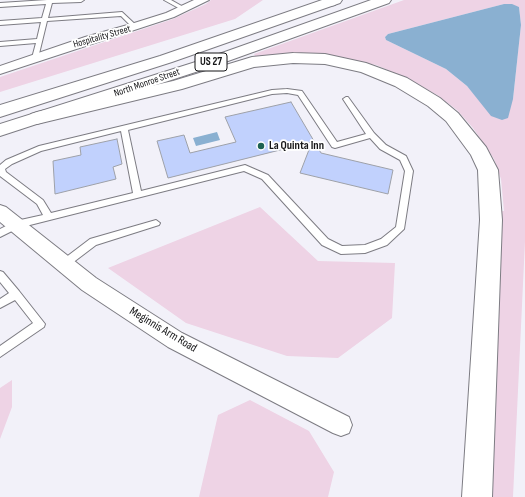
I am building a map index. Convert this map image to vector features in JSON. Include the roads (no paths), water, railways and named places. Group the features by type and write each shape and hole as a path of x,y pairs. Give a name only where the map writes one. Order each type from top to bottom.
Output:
{"main road":[{"name":"North Monroe Street","path":"1,130 211,62 384,0"},
{"name":"North Monroe Street","path":"0,111 166,59 332,1"},
{"path":"37,118 176,85 252,62 293,58 325,60 366,68 401,82 434,102 452,117 479,152 488,170 490,187 491,220 477,497"}],"street":[{"name":"Hospitality Street","path":"0,70 89,40 135,27 184,9 203,0"},
{"name":"Meginnis Arm Road","path":"0,212 8,229 64,264 89,284 174,340 341,425"}],"lane":[{"path":"4,0 9,4"},
{"path":"0,5 81,0"},
{"path":"168,0 184,9"},
{"path":"35,58 46,20 49,1"},
{"path":"0,23 122,14 135,27"},
{"path":"0,44 39,42"},
{"path":"49,217 40,202 3,174 1,168 9,162 39,149 272,92 287,91 300,93 335,145 371,135"},
{"path":"8,229 49,217 245,168 265,177 325,242 342,250 364,249 384,242 400,229 410,171 403,158 384,147 371,135 346,99"},
{"path":"124,128 138,195"},
{"path":"64,264 93,242 156,223"},
{"path":"0,275 40,324 0,352"},
{"path":"0,304 16,294"}],"water":[{"path":"504,4 512,4 519,7 521,25 513,99 508,118 502,120 491,116 467,86 446,69 386,40 385,37 388,34"},
{"path":"217,132 220,140 196,146 193,138"}],"place":[{"name":"La Quinta Inn","path":"261,146"}]}
